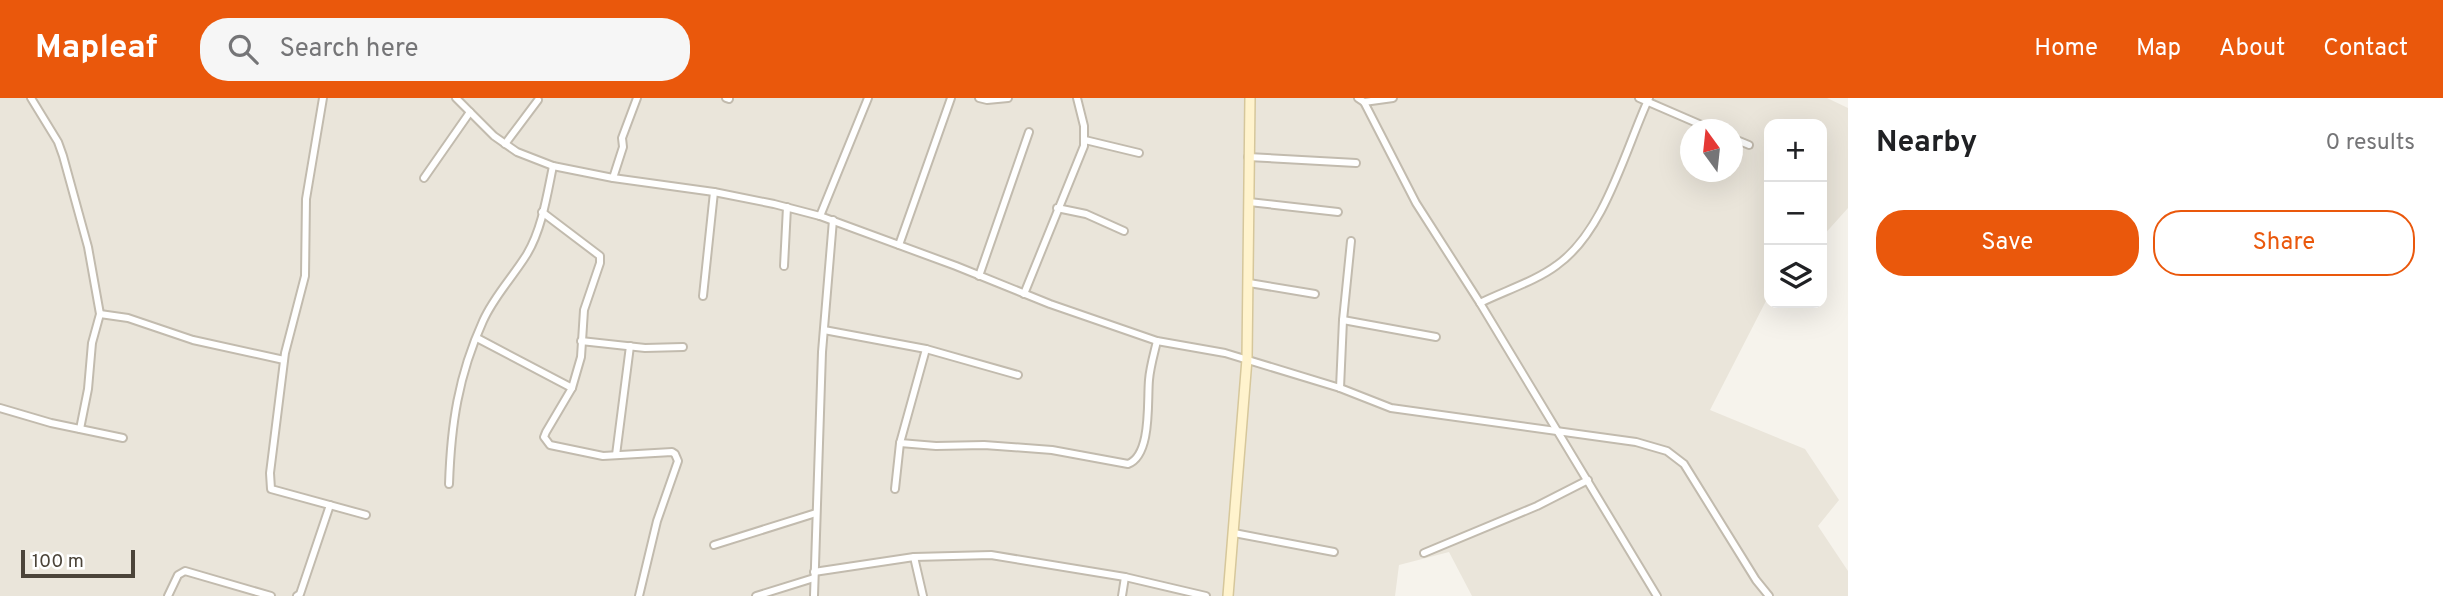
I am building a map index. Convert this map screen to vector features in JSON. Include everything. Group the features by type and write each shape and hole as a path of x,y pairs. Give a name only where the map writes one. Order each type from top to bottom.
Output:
{"street":[{"path":"31,98 58,142 63,156 88,247 100,314 92,343 88,389 80,429"},
{"path":"323,98 306,199 306,276 284,360 270,473 271,489 366,515"},
{"path":"456,98 505,144 517,152 553,166 613,178 714,192 820,216 1024,294 1157,341 1247,359 1340,388 1391,408 1636,442 1667,451 1684,464 1769,596"},
{"path":"613,178 622,138 637,98"},
{"path":"820,216 868,98"},
{"path":"899,245 951,98"},
{"path":"979,98 1008,98"},
{"path":"1024,294 1085,141 1077,98"},
{"path":"1228,596 1247,359 1250,98"},
{"path":"1393,98 1361,100 1416,203 1480,303 1657,596"},
{"path":"1639,98 1689,119"},
{"path":"505,144 538,100"},
{"path":"1480,303 1556,267 1574,251 1589,232 1616,178 1648,100"},
{"path":"424,178 470,112"},
{"path":"979,275 1029,132"},
{"path":"1085,141 1139,153"},
{"path":"1743,143 1749,145"},
{"path":"1248,156 1356,163"},
{"path":"449,484 451,429 458,391 482,322 498,293 528,253 542,212 553,166"},
{"path":"703,296 714,192"},
{"path":"1249,202 1338,212"},
{"path":"784,267 787,207"},
{"path":"1057,208 1086,214 1125,231"},
{"path":"542,212 600,256 584,310 581,357 572,388 546,432 546,442 603,456 672,452 676,454 678,461 657,521 639,596"},
{"path":"814,596 824,330 833,220"},
{"path":"1340,388 1343,320 1351,242"},
{"path":"1249,283 1315,294"},
{"path":"100,314 128,318 194,340 284,360"},
{"path":"1343,320 1436,337"},
{"path":"824,330 926,349 1018,375"},
{"path":"477,338 572,388"},
{"path":"581,341 630,346 683,347"},
{"path":"900,443 1052,450 1128,464 1135,461 1140,452 1146,428 1149,379 1157,341"},
{"path":"616,455 630,346"},
{"path":"895,489 900,443 926,349"},
{"path":"0,408 123,438"},
{"path":"1424,553 1537,506 1588,480"},
{"path":"297,596 300,594 330,505"},
{"path":"714,545 816,513"},
{"path":"1234,533 1334,552"},
{"path":"756,596 814,575 914,556 991,555 1125,577 1206,596"},
{"path":"914,556 923,596"},
{"path":"168,596 178,575 185,571 271,596"},
{"path":"1122,596 1125,577"}],"shaded area":[{"path":"0,98 1827,98 1848,108 1848,208 1827,231 1827,119 1764,119 1764,305 1710,410 1805,449 1839,500 1818,526 1848,571 1848,596 1472,596 1449,552 1399,565 1395,596 0,596"}]}
